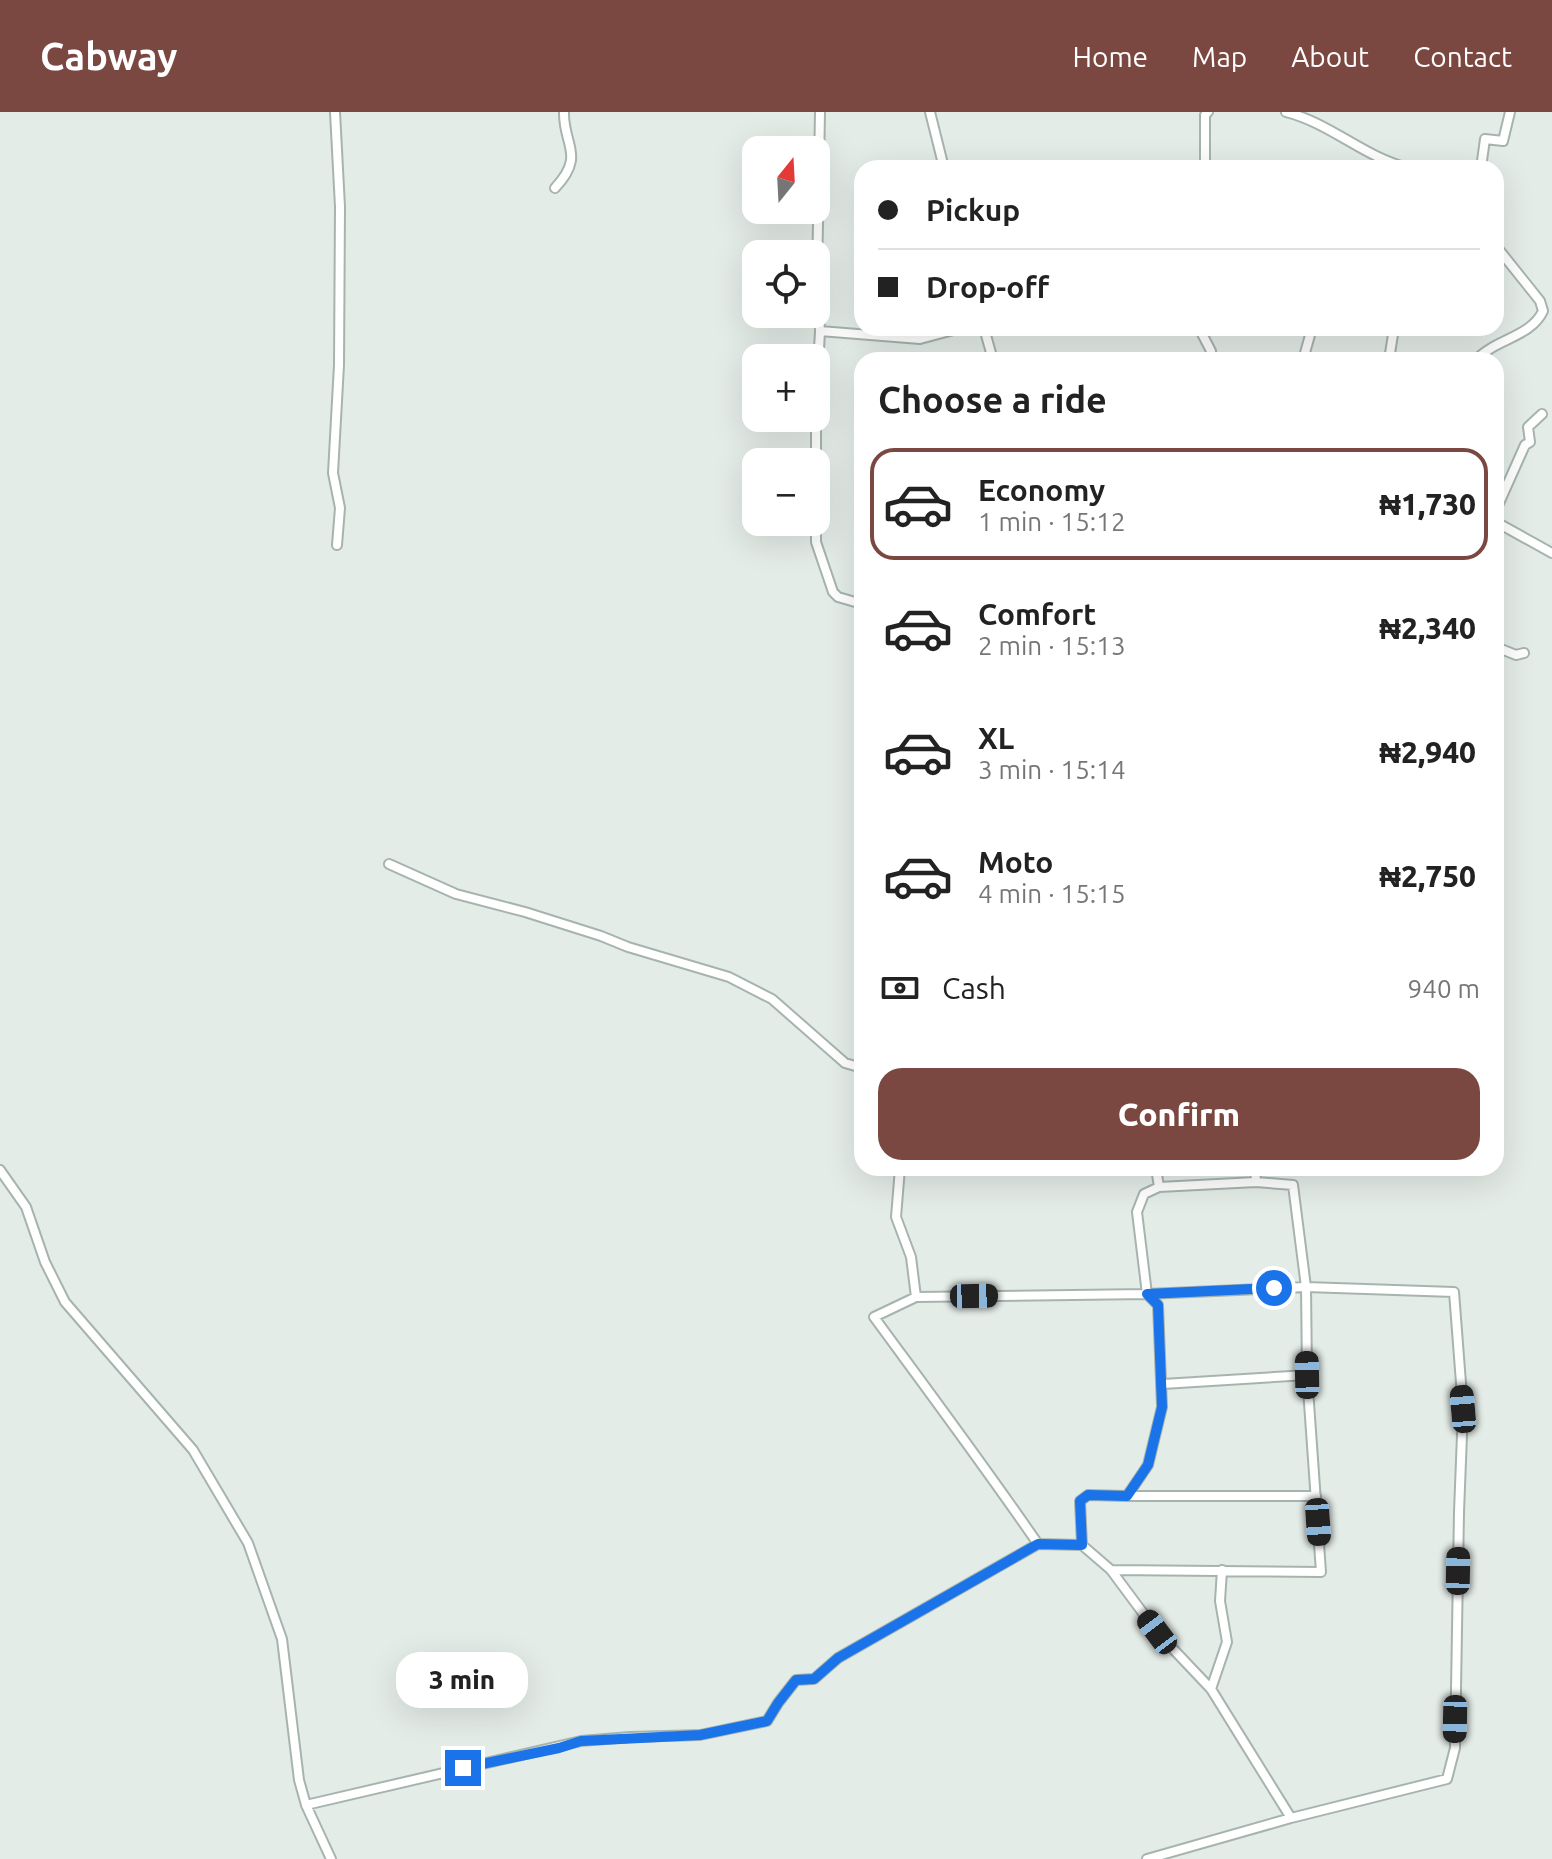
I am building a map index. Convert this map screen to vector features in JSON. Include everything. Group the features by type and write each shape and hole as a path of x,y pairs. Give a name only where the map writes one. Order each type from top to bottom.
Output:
{"street":[{"path":"335,112 340,207 339,365 333,473 340,508 337,545"},
{"path":"555,188 563,180 572,157 564,126 564,112"},
{"path":"819,344 817,278 820,112"},
{"path":"930,112 942,160"},
{"path":"1205,160 1205,115 1208,112"},
{"path":"1286,112 1306,117 1381,160"},
{"path":"1482,160 1485,139 1503,141 1510,112"},
{"path":"1485,352 1537,321 1543,311 1540,301 1504,256"},
{"path":"820,331 854,334"},
{"path":"882,336 920,339 931,336"},
{"path":"1504,492 1525,445 1530,442 1528,427 1542,414"},
{"path":"1504,526 1552,553"},
{"path":"816,536 833,592 838,597 854,602"},
{"path":"1504,650 1516,655 1524,653"},
{"path":"389,864 456,894 525,912 729,977 772,999 845,1063 854,1066"},
{"path":"0,1170 26,1207 45,1262 65,1302 193,1450 248,1543 282,1639 299,1780 306,1805 331,1859"},
{"path":"899,1176 896,1217 911,1257 916,1297"},
{"path":"1157,1176 1159,1187"},
{"path":"1256,1176 1256,1182"},
{"path":"1111,1570 1321,1572 1307,1375 1306,1287 1293,1185 1256,1182 1159,1187 1144,1194 1137,1212 1147,1294 1158,1305 1162,1407 1148,1465 1127,1496"},
{"path":"1038,1544 951,1419 874,1317 916,1297 1147,1294 1306,1287 1454,1292 1463,1409 1455,1748 1447,1779 1291,1818 1147,1859"},
{"path":"1163,1384 1307,1375"},
{"path":"1082,1545 1080,1501 1088,1495 1316,1496"},
{"path":"306,1805 581,1741 700,1735 767,1721 796,1680 814,1679 838,1658 1038,1544 1082,1545 1111,1570 1157,1632 1211,1689 1291,1818"},
{"path":"1211,1689 1227,1642 1220,1601 1222,1570"}],"route":[{"path":"463,1768 581,1741 700,1735 767,1721 796,1680 814,1679 838,1658 1038,1544 1082,1545 1080,1501 1088,1495 1127,1496 1148,1465 1162,1407 1163,1384 1158,1305 1147,1294 1274,1288"}]}
